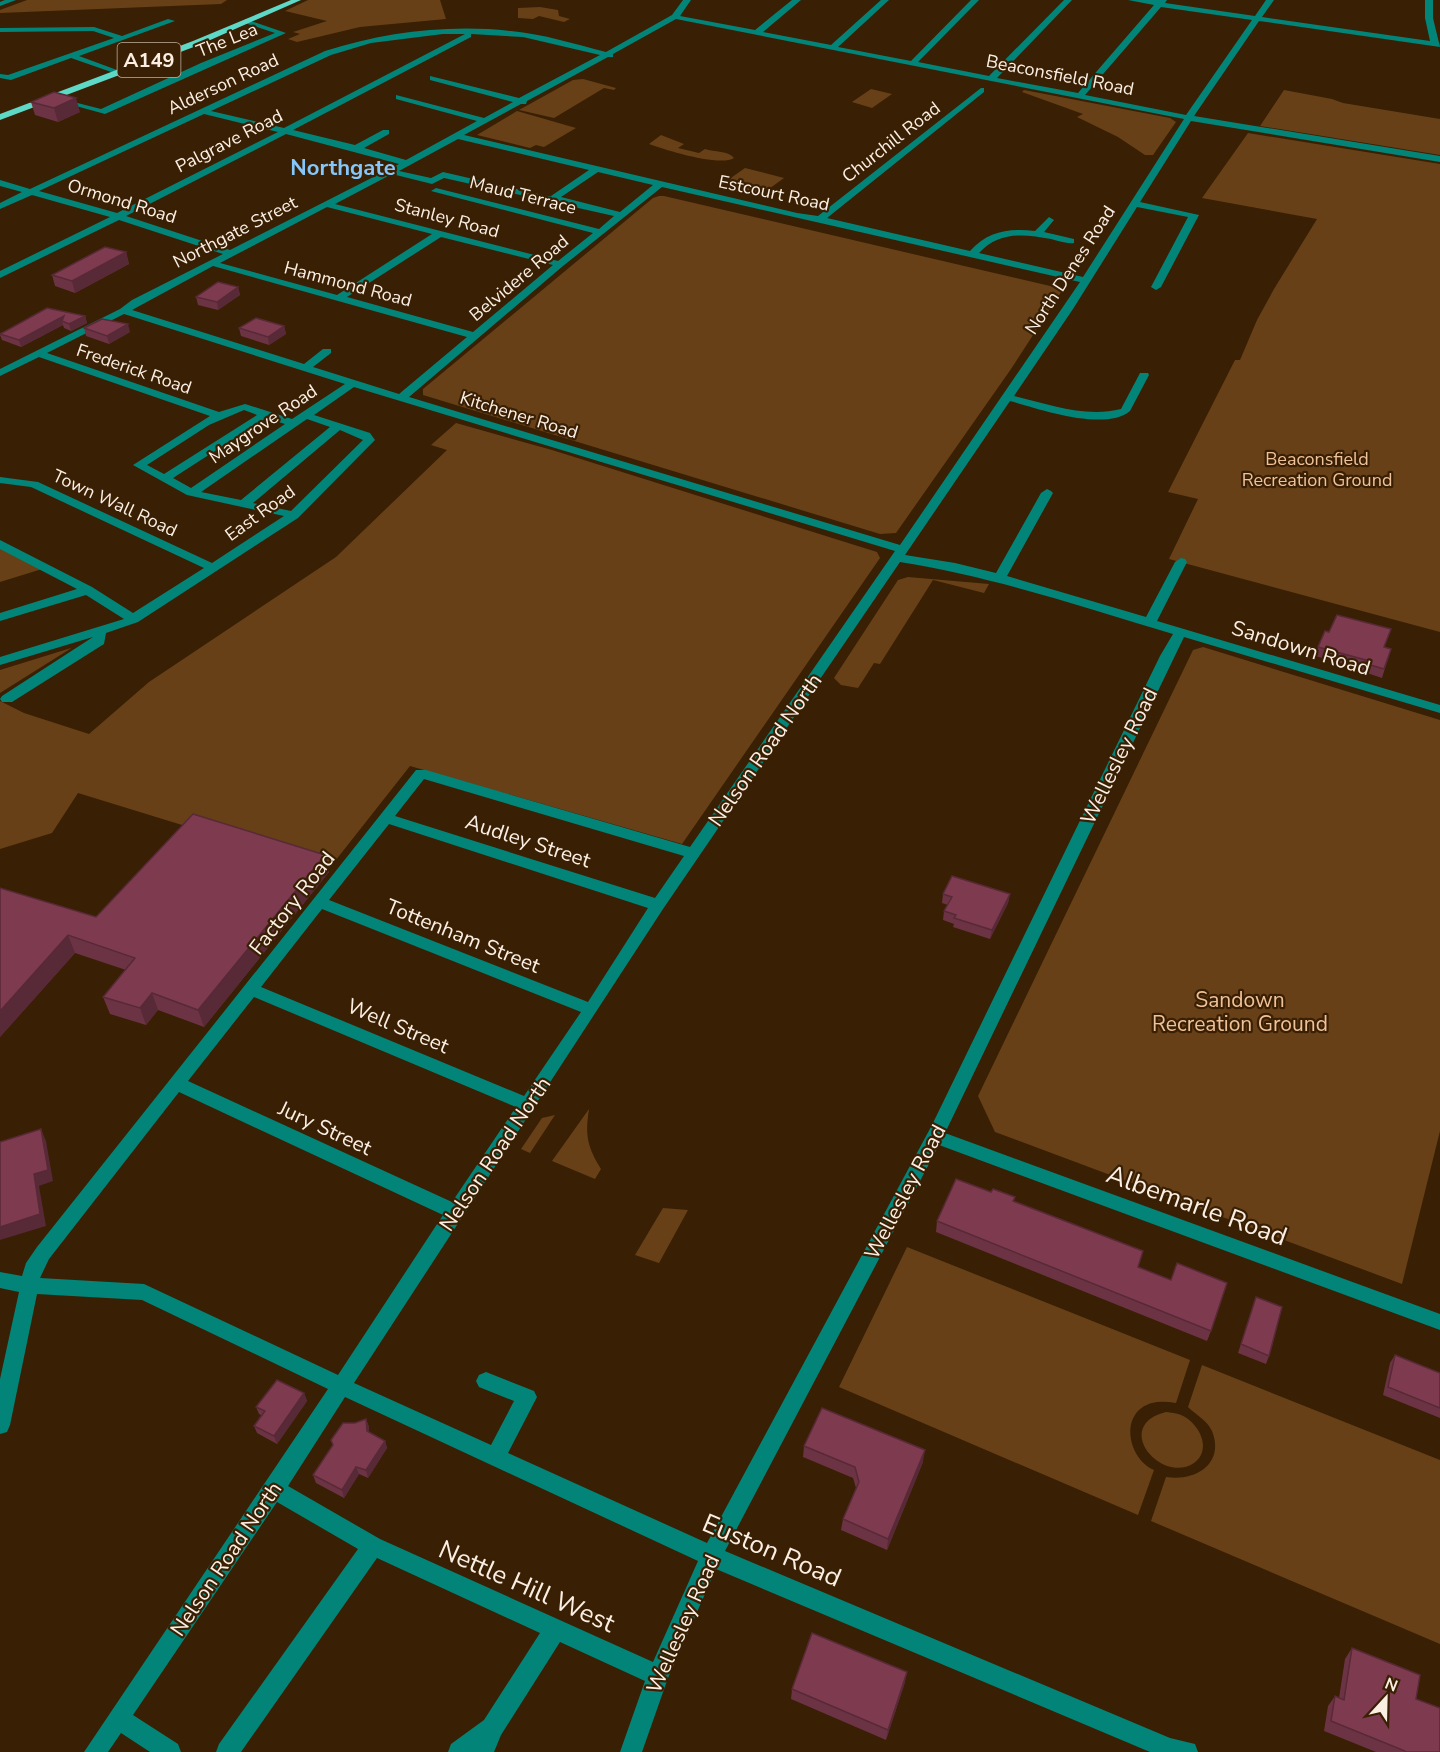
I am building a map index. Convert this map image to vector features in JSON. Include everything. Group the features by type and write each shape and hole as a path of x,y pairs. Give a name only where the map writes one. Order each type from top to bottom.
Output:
{"main road":[{"name":"A149","path":"0,117 297,0"}],"street":[{"path":"0,4 12,0"},
{"path":"675,17 687,0"},
{"path":"757,33 797,0"},
{"path":"832,48 885,0"},
{"path":"913,63 975,0"},
{"path":"991,79 1068,0"},
{"path":"1132,0 1162,2 1257,19 1437,44 1429,18 1430,0"},
{"name":"North Denes Road","path":"901,554 1068,309 1190,117 1270,0"},
{"path":"1080,96 1162,2"},
{"name":"Beaconsfield Road","path":"675,17 1190,117 1440,159"},
{"name":"Northgate Street","path":"0,373 124,311 136,302 233,254 523,102 675,17"},
{"path":"3,79 121,38 157,22 171,21"},
{"name":"The Lea","path":"49,97 102,112 204,65 282,33 248,21"},
{"path":"0,30 94,29 121,38"},
{"name":"Alderson Road","path":"0,206 344,47 396,37 470,33 519,34 610,55"},
{"name":"Palgrave Road","path":"0,274 286,131 470,33"},
{"path":"72,56 114,72"},
{"path":"433,78 523,102"},
{"name":"Churchill Road","path":"820,219 981,90"},
{"path":"399,97 486,121"},
{"path":"203,111 357,148 407,163"},
{"path":"357,148 386,132"},
{"name":"Estcourt Road","path":"456,136 659,185 797,216 820,219 1085,280"},
{"path":"554,198 596,169"},
{"path":"390,171 432,181 443,175 547,199 554,198 621,215"},
{"name":"Ormond Road","path":"0,183 117,216 233,254"},
{"name":"Belvidere Road","path":"401,398 560,264 659,185"},
{"name":"Maud Terrace","path":"436,191 601,232"},
{"name":"Stanley Road","path":"326,204 560,264"},
{"path":"1134,204 1194,215 1156,287"},
{"path":"1037,234 1049,220"},
{"path":"339,298 440,233"},
{"path":"972,255 992,237 1037,234 1071,241"},
{"name":"Hammond Road","path":"211,264 476,336"},
{"name":"Kitchener Road","path":"124,311 901,554"},
{"path":"305,368 327,351"},
{"name":"Frederick Road","path":"38,354 220,417"},
{"path":"1006,397 1089,415 1111,415 1125,411 1144,375"},
{"name":"Maygrove Road","path":"191,493 353,383"},
{"path":"294,515 191,493 139,465 232,410 245,407 295,424"},
{"path":"164,479 265,414"},
{"name":"East Road","path":"3,660 133,619 294,515 369,440 366,435 307,416"},
{"path":"244,504 338,426"},
{"name":"Town Wall Road","path":"0,480 34,484 213,568"},
{"path":"1000,578 1047,493"},
{"path":"0,544 88,590 133,619"},
{"name":"Sandown Road","path":"901,554 1000,578 1440,709"},
{"name":"Nelson Road North","path":"96,1752 274,1488 591,1010 658,905 901,554"},
{"path":"1150,622 1181,562"},
{"path":"0,617 88,590"},
{"name":"East Road","path":"7,699 99,641 100,631"},
{"name":"Wellesley Road","path":"631,1752 658,1676 711,1556 935,1136 1167,656 1182,632"},
{"name":"Factory Road","path":"0,1425 32,1286 33,1269 43,1253 421,773 693,853"},
{"name":"Audley Street","path":"386,818 658,905"},
{"name":"Tottenham Street","path":"319,902 591,1010"},
{"name":"Well Street","path":"250,989 528,1105"},
{"name":"Jury Street","path":"177,1084 455,1212"},
{"name":"Albemarle Road","path":"935,1136 1440,1322"},
{"name":"Euston Road","path":"0,1280 32,1286 144,1292 341,1386 711,1556 1178,1751"},
{"path":"486,1381 527,1397 495,1457"},
{"name":"Nettle Hill West","path":"274,1488 373,1546 658,1676"},
{"path":"227,1752 373,1546"},
{"path":"483,1752 492,1728 555,1630"},
{"path":"118,1718 170,1752"},
{"path":"459,1752 492,1728"}],"green space":[{"path":"27,0 227,0 221,4 0,13 0,10"},
{"path":"308,0 440,0 446,19 360,27 297,42 288,39 300,34 293,32 327,21 285,11"},
{"path":"540,7 558,10 559,16 570,19 564,22 539,16 533,19 518,18 518,8"},
{"path":"583,79 616,88 614,90 604,88 554,118 519,110 573,80"},
{"path":"871,89 892,94 872,108 852,102"},
{"path":"1024,90 1170,118 1176,122 1153,155 1145,155 1118,137 1077,117 1083,114 1022,92"},
{"path":"1284,90 1343,103 1440,119 1440,155 1260,126"},
{"path":"517,111 576,128 544,147 536,145 530,148 477,135"},
{"name":"Beaconsfield Recreation Ground","path":"1248,133 1440,164 1440,632 1169,559 1198,499 1168,492 1235,360 1240,360 1257,320 1317,219 1202,198"},
{"path":"661,135 684,144 678,148 699,153 705,149 725,153 734,158 705,159 649,144"},
{"path":"745,168 784,178 758,197 718,187"},
{"path":"659,196 1063,289 1011,369 896,533 880,534 423,395 423,389 653,198"},
{"path":"456,423 552,450 877,552 880,558 682,844 410,766 328,870 78,793 52,833 0,849 0,701 24,713 89,734 149,682 336,557 447,450 431,445"},
{"path":"0,547 42,569 0,582"},
{"path":"908,577 989,584 984,593 933,580 880,664 874,663 858,688 841,685 834,678 898,580"},
{"name":"Sandown Recreation Ground","path":"1203,647 1440,720 1440,1131 1402,1284 995,1132 978,1096 1193,650"},
{"path":"70,649 0,693 0,670"},
{"path":"589,1109 588,1140 601,1169 595,1179 552,1161"},
{"path":"555,1115 530,1153 521,1149 542,1118"},
{"path":"663,1208 688,1210 659,1263 635,1255"},
{"path":"907,1247 1190,1360 1176,1403 1152,1403 1142,1408 1131,1425 1130,1435 1138,1456 1154,1470 1138,1515 839,1387"},
{"path":"1202,1365 1440,1460 1440,1644 1151,1521 1166,1477 1187,1477 1197,1473 1211,1461 1214,1453 1215,1443 1210,1427 1188,1407"},
{"path":"1166,1412 1185,1417 1199,1432 1202,1438 1202,1452 1194,1463 1181,1468 1168,1466 1147,1451 1142,1440 1143,1429 1150,1419"}],"building":[{"path":"54,92 76,98 54,108 31,102"},
{"path":"105,247 126,252 72,281 52,275"},
{"path":"218,282 238,287 217,302 196,297"},
{"path":"47,308 85,316 69,324 62,321 64,316 19,340 0,334"},
{"path":"256,318 284,326 268,337 239,328"},
{"path":"102,319 128,324 107,336 84,328"},
{"path":"1337,615 1391,629 1384,647 1391,649 1384,669 1364,663 1366,660 1318,647 1325,631 1329,632"},
{"path":"193,814 325,855 198,1010 152,993 140,1008 103,997 135,958 68,935 0,1011 0,888 96,917"},
{"path":"952,876 1010,894 992,930 954,918 956,915 944,911 952,897 943,894"},
{"path":"41,1129 48,1170 34,1174 40,1214 0,1227 0,1142"},
{"path":"956,1179 991,1192 993,1189 1015,1197 1013,1201 1143,1251 1138,1267 1171,1280 1177,1263 1227,1283 1211,1331 937,1221"},
{"path":"1256,1297 1282,1307 1269,1356 1241,1344"},
{"path":"1395,1355 1440,1373 1440,1408 1388,1387"},
{"path":"277,1380 304,1393 274,1436 254,1426 265,1411 256,1407"},
{"path":"822,1408 925,1450 888,1539 843,1519 859,1482 855,1467 804,1446"},
{"path":"366,1419 367,1431 385,1441 366,1470 356,1467 342,1490 313,1475 333,1445 331,1440 343,1423 355,1423"},
{"path":"812,1633 907,1672 888,1730 792,1689"},
{"path":"1352,1648 1420,1675 1416,1699 1440,1708 1440,1752 1405,1752 1331,1721 1335,1696 1344,1700"}],"district":[{"name":"Northgate","path":"343,167"}]}
